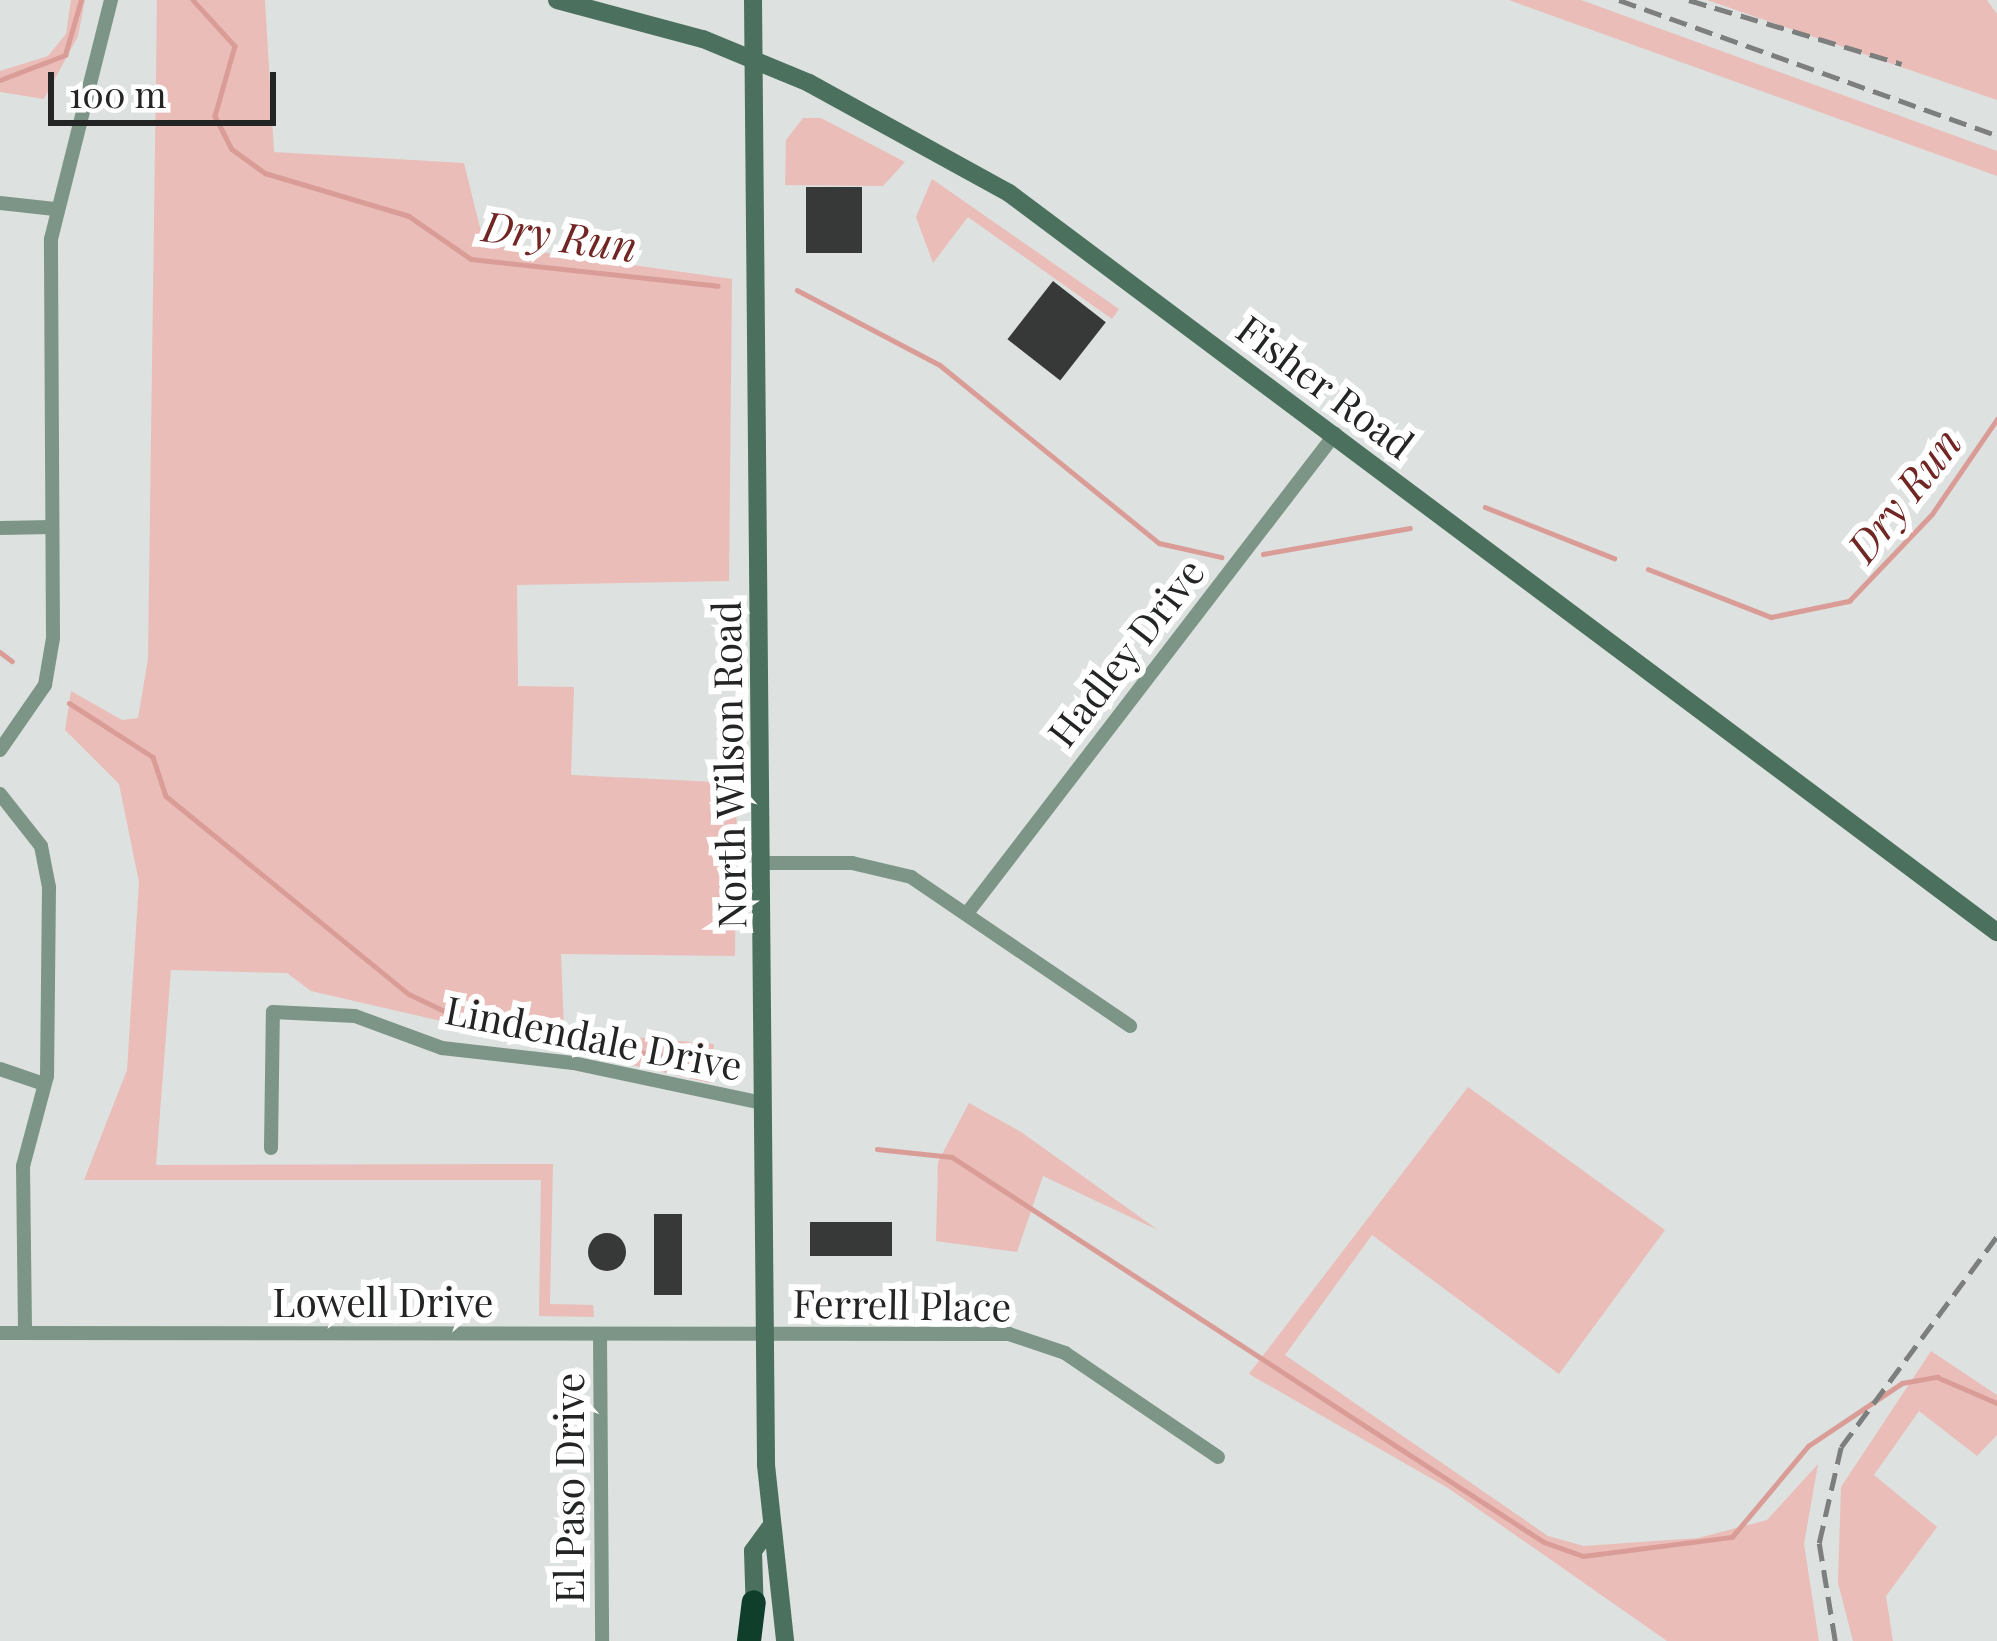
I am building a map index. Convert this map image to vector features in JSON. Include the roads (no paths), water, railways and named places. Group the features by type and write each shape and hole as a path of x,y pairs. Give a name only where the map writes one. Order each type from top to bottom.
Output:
{"highway":[{"path":"752,1641 754,1602"}],"main road":[{"name":"Fisher Road","path":"557,0 753,60 1009,193 1997,932"},
{"name":"North Wilson Road","path":"753,0 766,1336 770,1529 782,1551 785,1641"},
{"name":"North Wilson Road","path":"754,1602 753,1550 770,1529"}],"street":[{"path":"0,750 45,685 52,527 55,208 111,0"},
{"path":"0,203 55,208"},
{"name":"Hadley Drive","path":"968,911 1335,434"},
{"path":"0,527 52,527"},
{"path":"0,794 31,827 46,867 44,1084 23,1166 25,1333"},
{"path":"761,863 888,869 968,911 1130,1026"},
{"name":"Lindendale Drive","path":"271,1148 273,1012 355,1016 442,1048 573,1063 762,1103"},
{"path":"0,1069 44,1084"},
{"name":"Ferrell Place","path":"766,1336 899,1330 1025,1337 1065,1352 1218,1457"},
{"name":"Lowell Drive","path":"0,1333 766,1336"},
{"name":"El Paso Drive","path":"600,1334 602,1641"}],"waterway":[{"name":"Dry Run","path":"0,80 65,55 81,0"},
{"name":"Dry Run","path":"193,0 235,46 215,116 232,149 265,173 409,216 471,259 718,286"},
{"name":"Dry Run","path":"797,290 940,365 1159,543 1221,557"},
{"name":"Dry Run","path":"1648,569 1771,617 1849,601 1932,514 1997,419"},
{"name":"Dry Run","path":"1485,507 1614,558"},
{"name":"Dry Run","path":"1263,554 1410,528"},
{"path":"0,652 12,661"},
{"path":"69,703 153,757 166,796 409,994 451,1014 577,1043 720,1064"},
{"path":"877,1149 952,1157 1544,1542 1583,1556 1732,1537 1808,1446 1902,1383 1937,1377 1997,1403"}],"railway":[{"path":"1619,0 1997,135"},
{"path":"1689,0 1902,64"},
{"path":"1835,1641 1819,1543 1841,1447 1997,1236"}]}
